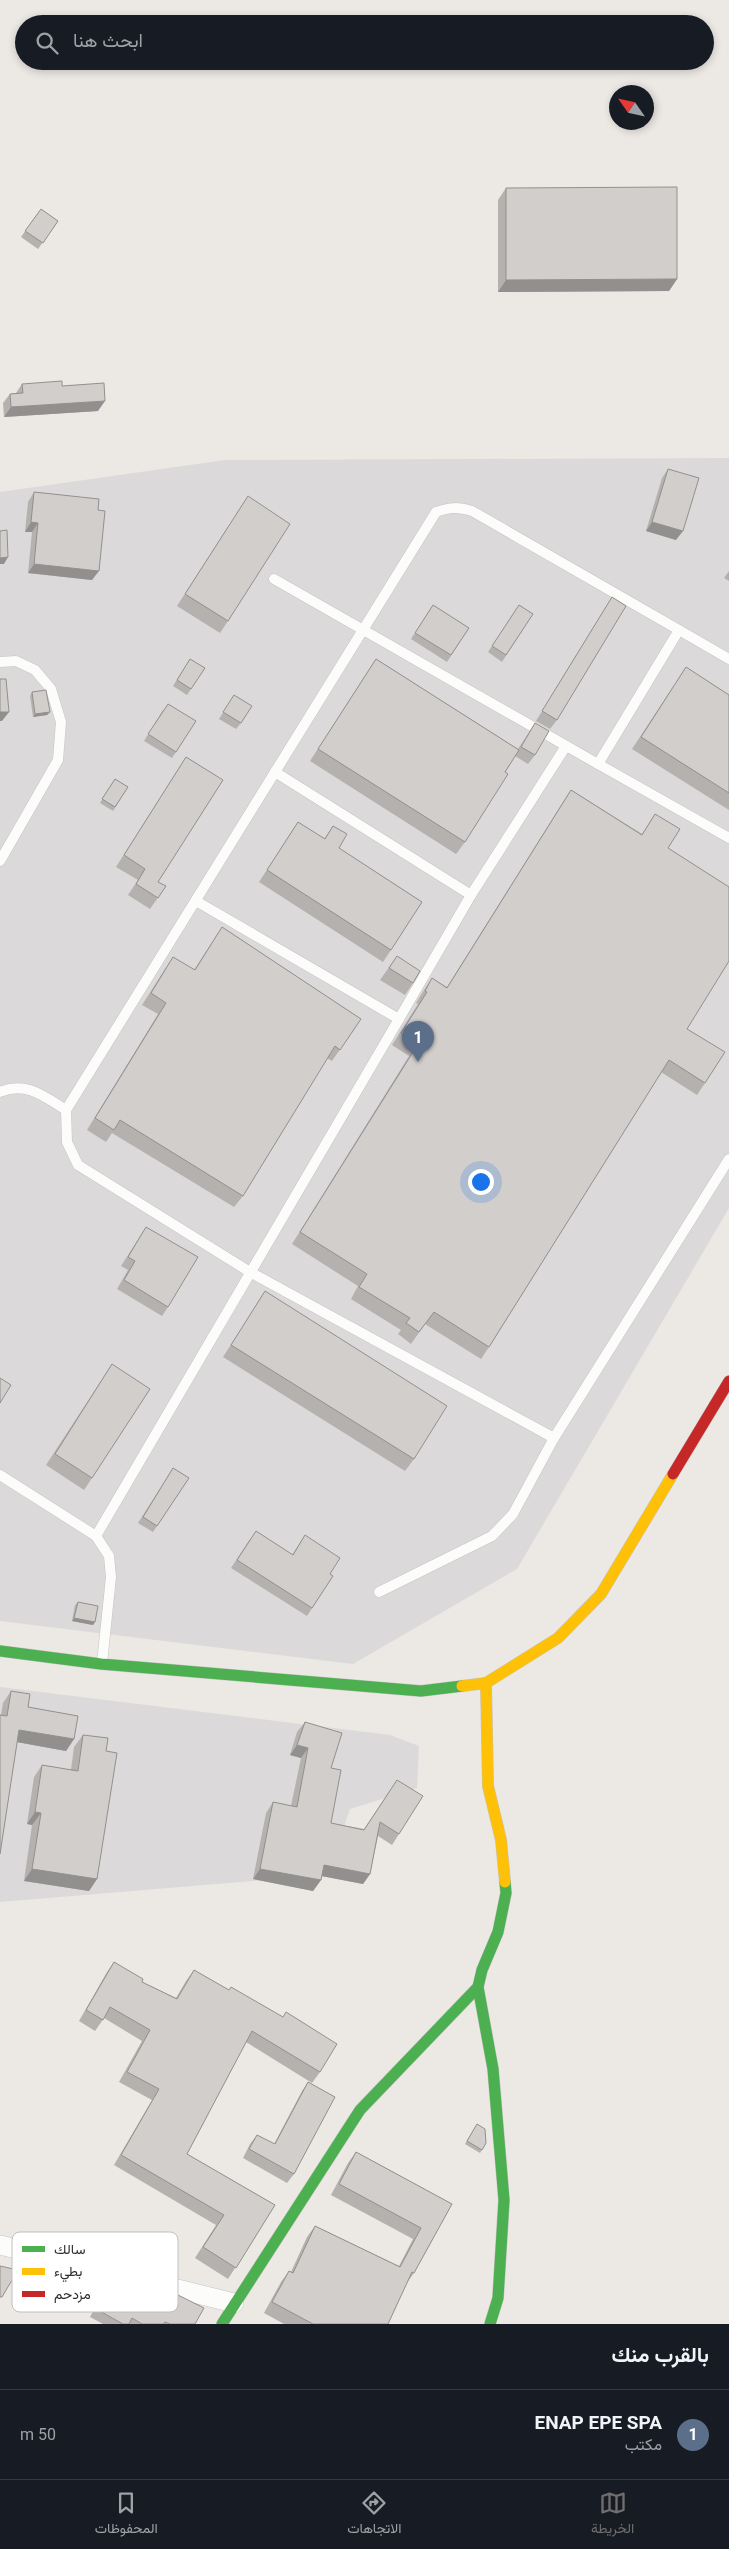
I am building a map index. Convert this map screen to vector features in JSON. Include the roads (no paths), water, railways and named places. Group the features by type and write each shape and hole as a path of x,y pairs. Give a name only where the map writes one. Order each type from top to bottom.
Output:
{"street":[{"path":"0,1650 102,1664 421,1692 486,1683 558,1638 601,1594 729,1381"},
{"path":"486,1683 488,1786 501,1840 506,1892 498,1932 482,1970 478,1987 493,2070 504,2200 498,2298 490,2324"},
{"path":"222,2324 360,2110 478,1987"},
{"path":"178,2289 234,2303"}],"lane":[{"path":"554,1438 250,1272 78,1165 67,1142 66,1110 436,512 447,508 459,507 472,511 729,659"},
{"path":"274,579 729,838"},
{"path":"598,764 679,630"},
{"path":"0,662 16,661 35,670 51,689 61,722 58,760 0,862"},
{"path":"96,1536 471,895 566,746"},
{"path":"275,772 471,895"},
{"path":"196,902 399,1019"},
{"path":"0,1092 12,1087 34,1089 66,1110"},
{"path":"379,1592 492,1536 513,1514 554,1438 729,1159"},
{"path":"0,1475 96,1536 109,1556 111,1577 102,1664"}],"place":[{"name":"ENAP EPE SPA","path":"418,1062"}]}
